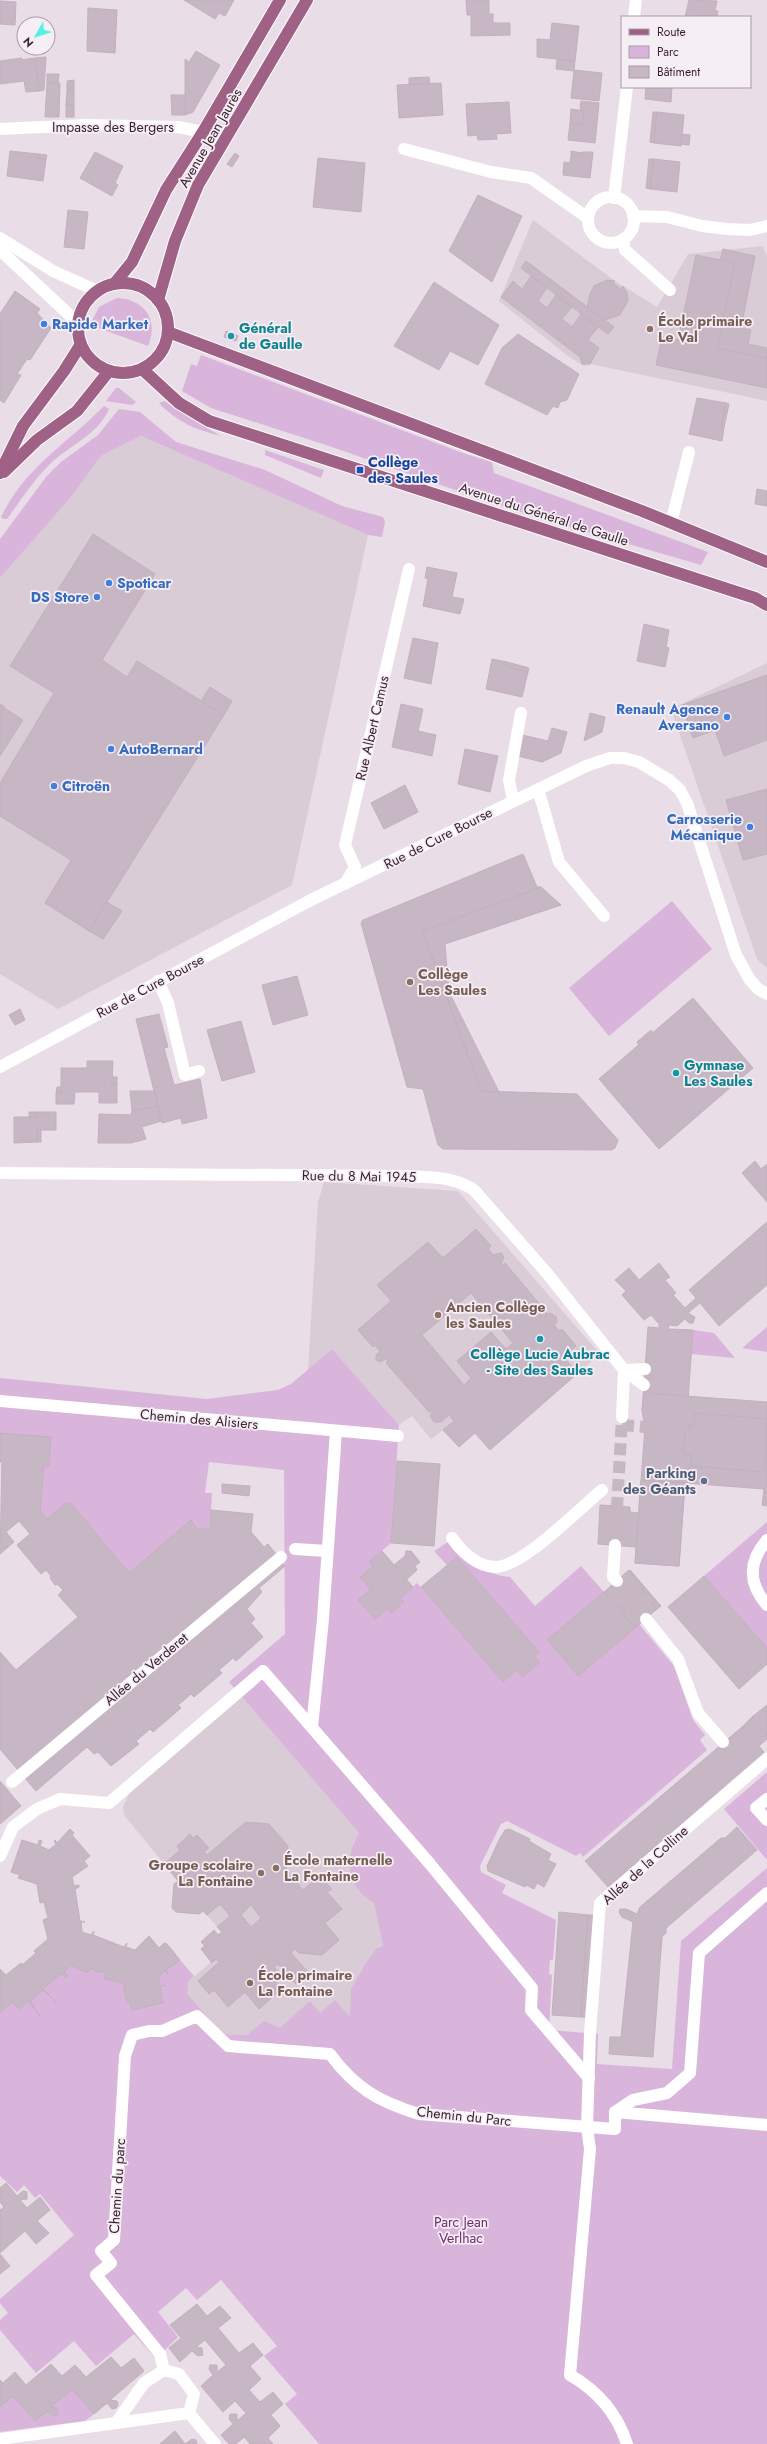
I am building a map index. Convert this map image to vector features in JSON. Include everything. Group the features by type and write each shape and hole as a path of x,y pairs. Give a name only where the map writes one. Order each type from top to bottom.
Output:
{"main road":[{"name":"Avenue Jean Jaurès","path":"114,284 132,262 166,190 203,132 280,0"},
{"name":"Avenue Jean Jaurès","path":"158,300 175,241 198,185 307,0"},
{"path":"114,284 138,286 158,300 164,310 168,332 160,354 142,369 131,373 109,371 92,361 81,344 78,322 84,305 97,291 114,284"},
{"path":"168,332 671,522 767,562"},
{"path":"0,474 23,426 64,371 81,344"},
{"name":"Avenue du Général de Gaulle","path":"142,369 180,403 209,421 755,598 767,604"},
{"path":"0,474 37,440 77,411 109,371"}],"street":[{"path":"634,16 636,0"},
{"path":"614,198 627,88"},
{"name":"Impasse des Bergers","path":"0,129 86,125 170,127 203,132 223,144"},
{"path":"404,149 491,172 531,178 588,218 592,232 602,242 610,243 623,240 632,229 634,216 627,204 614,198 607,198 594,205 588,218"},
{"path":"634,216 667,218 702,226 727,229 750,230 767,226"},
{"path":"0,238 53,271 97,291"},
{"path":"623,240 625,250 670,290"},
{"path":"0,250 78,322"},
{"path":"671,522 690,452"},
{"name":"Rue Albert Camus","path":"345,884 355,868 345,845 409,568"},
{"path":"513,801 510,780 521,713"},
{"name":"Rue de Cure Bourse","path":"0,1067 309,901 586,766 610,758 624,758 639,762 669,780 680,790 687,803 736,955 750,980 758,989 767,994"},
{"path":"538,789 559,862 604,916"},
{"path":"158,981 168,1003 185,1075 199,1071"},
{"name":"Rue du 8 Mai 1945","path":"2,1172 408,1176 453,1179 464,1183 479,1196 550,1277 624,1370 644,1385"},
{"path":"622,1417 624,1370 645,1369"},
{"name":"Chemin des Alisiers","path":"0,1401 398,1436"},
{"path":"312,1726 336,1431"},
{"path":"452,1538 460,1549 477,1562 496,1567 513,1563 529,1552 602,1490"},
{"path":"767,1540 755,1556 752,1569 755,1585 767,1605"},
{"path":"615,1545 613,1577 616,1581"},
{"path":"295,1549 327,1551"},
{"name":"Allée du Verderet","path":"12,1782 281,1557"},
{"path":"646,1618 678,1659 698,1713 723,1742"},
{"path":"0,1856 13,1827 37,1809 60,1799 109,1803 263,1671 312,1726 532,1988 531,2010 589,2078"},
{"name":"Allée de la Colline","path":"627,2444 611,2409 587,2384 570,2375 590,2150 587,2127 590,2028 600,1903 767,1759"},
{"path":"767,1799 756,1808 767,1820"},
{"path":"615,2112 633,2100 667,2094 690,2073 699,1953 767,1893"},
{"name":"Chemin du Parc","path":"132,2036 149,2031 162,2031 197,2016 228,2046 330,2054 347,2076 361,2088 398,2107 419,2114 615,2129 615,2112"},
{"name":"Chemin du parc","path":"132,2036 124,2056 114,2240 101,2251 111,2263 96,2275 160,2354 164,2370"},
{"path":"615,2112 767,2124"},
{"path":"116,2423 144,2383 164,2370 179,2374 194,2394 189,2413"},
{"path":"0,2439 189,2413"},
{"path":"189,2413 215,2444"}],"shaded area":[{"name":"École primaire Le Val","path":"533,220 615,281 657,307 688,254 763,246 767,257 767,401 590,364 584,366 568,356 499,301"},
{"path":"141,436 368,535 292,885 58,1009 0,974 0,578 71,497 101,456"},
{"path":"767,663 767,968 757,959 671,709"},
{"name":"Ancien Collège les Saules","path":"324,1182 458,1191 600,1354 490,1450 475,1433 459,1447 443,1430 431,1439 412,1416 399,1425 332,1349 308,1370 318,1202"},
{"name":"Groupe scolaire La Fontaine","path":"241,1696 359,1833 353,1843 366,1898 374,1903 383,1946 353,2028 247,2035 222,2034 187,1993 188,1982 211,1962 201,1949 204,1946 201,1942 214,1930 218,1935 221,1931 203,1911 199,1914 176,1912 172,1908 174,1884 178,1881 124,1815 123,1807 130,1792"}],"green space":[{"path":"117,298 135,302 147,313 152,328 148,346 90,325 99,307"},
{"path":"201,355 463,453 492,462 494,473 708,552 701,565 539,518 329,446 211,408 182,391 191,364 197,366"},
{"path":"116,388 119,388 136,402 132,405 106,401"},
{"path":"165,401 193,420 221,436 195,428 180,420 159,403"},
{"path":"104,406 109,409 98,426 49,465 7,519 3,519 1,517 11,499 22,484 48,457"},
{"path":"119,409 140,412 176,442 265,470 342,506 383,517 385,522 382,537 368,535 141,436 101,456 71,497 0,578 0,539 46,477 61,462 98,435"},
{"path":"265,450 324,470 321,478 265,455"},
{"path":"672,901 712,949 609,1036 569,988"},
{"path":"767,1327 767,1352 742,1348"},
{"path":"693,1330 714,1333 735,1358 691,1354"},
{"name":"Parc Jean Verlhac","path":"332,1349 399,1425 391,1543 369,1562 373,1566 360,1577 371,1590 359,1601 375,1619 388,1609 391,1612 404,1602 400,1598 417,1583 503,1682 517,1670 523,1677 540,1662 534,1656 539,1652 457,1557 447,1565 434,1551 448,1542 484,1569 501,1576 510,1577 535,1606 581,1566 604,1592 547,1641 578,1676 639,1624 674,1666 693,1720 705,1735 700,1740 707,1750 583,1857 580,1853 576,1856 507,1821 501,1824 480,1866 481,1872 506,1885 502,1893 556,1920 553,1960 550,1960 549,1974 552,1975 549,2030 598,2034 597,2064 672,2069 681,1941 767,1868 767,2444 319,2444 285,2404 297,2394 264,2356 277,2346 221,2280 197,2300 186,2288 158,2312 178,2337 156,2359 134,2334 96,2366 74,2341 36,2373 0,2330 0,2320 8,2313 0,2303 0,2299 74,2235 40,2194 35,2198 24,2185 17,2192 0,2176 0,2013 12,2002 19,2009 28,2001 42,2017 30,2001 43,1990 56,2005 43,1989 62,1973 66,1978 68,1976 64,1971 71,1965 88,1972 90,1968 98,1973 99,1971 106,1973 104,1979 123,1983 127,2002 130,2002 132,2010 163,2005 160,1987 165,1986 160,1986 158,1977 165,1971 168,1974 166,1970 180,1960 194,1976 188,1982 187,1993 222,2034 247,2035 264,2021 280,2028 310,2001 320,2013 335,2000 350,2017 351,1989 376,1949 383,1946 374,1903 358,1889 350,1872 351,1853 359,1833 229,1682 285,1634 284,1470 209,1462 205,1493 212,1493 210,1529 197,1529 191,1521 129,1573 71,1503 66,1503 47,1519 40,1510 44,1466 49,1466 0,1433 0,1378 207,1399 278,1390 291,1384"},
{"path":"767,1522 767,1648 704,1576"},
{"path":"767,1772 767,1860 724,1809"},
{"path":"72,2389 94,2414 85,2421 0,2432 0,2407 13,2396 35,2421"}],"building":[{"path":"184,0 234,0 225,16 219,13 215,19"},
{"path":"466,0 489,0 489,14 493,14 493,23 510,23 510,35 471,36 471,15 467,15"},
{"path":"689,0 717,1 715,11 718,11 717,16 685,16"},
{"path":"0,1 16,2 15,25 0,24"},
{"path":"88,8 117,10 115,53 87,51"},
{"path":"552,23 579,26 575,61 537,57 537,39 550,40"},
{"path":"196,51 220,65 193,112 185,115 185,59 189,62"},
{"path":"46,57 44,90 39,91 35,58"},
{"path":"22,58 21,60 35,58 39,91 26,92 24,81 0,84 0,61"},
{"path":"557,60 575,61 574,70 602,73 599,101 571,98 574,71 556,69"},
{"path":"47,74 59,74 58,83 47,83"},
{"path":"429,77 430,84 409,85 409,78"},
{"path":"74,80 74,91 67,91 67,81"},
{"path":"47,83 60,83 59,117 45,117"},
{"path":"441,83 443,115 399,118 397,85"},
{"path":"646,88 672,88 671,102 645,99"},
{"path":"67,91 74,91 74,105 66,105"},
{"path":"171,95 185,95 185,115 172,115"},
{"path":"581,101 599,103 595,143 568,140 570,123 582,125 584,110 580,109"},
{"path":"509,102 511,133 496,134 497,139 478,140 477,135 468,136 466,104"},
{"path":"66,105 74,105 74,117 66,117"},
{"path":"571,109 584,111 582,125 570,123"},
{"path":"653,112 657,112 654,143 650,142"},
{"path":"657,112 684,115 681,146 654,143"},
{"path":"682,134 690,135 689,145 681,144"},
{"path":"10,151 38,154 37,158 46,159 43,181 7,176"},
{"path":"571,151 582,153 581,156 571,155"},
{"path":"95,152 123,166 115,183 118,185 112,196 80,178"},
{"path":"582,152 593,152 590,178 563,175 564,162 570,163 571,155 581,156"},
{"path":"235,153 239,156 232,167 227,164"},
{"path":"38,154 47,155 46,159 37,158"},
{"path":"318,158 365,163 361,212 313,207"},
{"path":"649,159 653,159 650,189 646,188"},
{"path":"653,159 680,162 677,192 650,189"},
{"path":"478,195 522,216 492,282 449,251"},
{"path":"68,210 88,212 84,249 64,247"},
{"path":"723,249 755,256 741,328 751,330 748,344 767,348 767,358 717,348 735,263 720,260"},
{"path":"696,255 735,263 717,348 767,358 767,388 656,365 662,337 678,340"},
{"path":"526,261 614,327 608,334 521,268"},
{"path":"531,276 547,288 538,301 547,308 556,295 572,307 562,319 572,327 581,314 598,327 588,340 599,348 590,364 582,364 580,357 501,297 513,281 522,289"},
{"path":"607,280 615,281 613,283 621,289 623,286 627,293 628,301 620,315 604,320 587,308 590,294 594,286"},
{"path":"434,282 499,325 478,365 450,351 439,370 394,346"},
{"path":"15,291 40,309 37,313 51,328 30,360 27,359 17,374 21,375 4,403 0,400 0,314"},
{"name":"Général de Gaulle","path":"226,331 238,336 236,341 224,337"},
{"path":"518,334 579,374 567,400 560,402 558,408 553,406 547,415 485,384 502,348"},
{"path":"697,398 726,403 721,426 724,427 722,441 689,434"},
{"path":"726,403 729,404 724,427 721,426"},
{"path":"757,489 767,491 767,506 755,504"},
{"name":"AutoBernard","path":"93,534 155,574 102,660 127,677 137,661 224,715 89,931 45,903 71,860 0,816 0,783 54,693 10,666"},
{"path":"427,567 457,573 452,597 464,599 460,614 423,606 428,579 425,578"},
{"path":"644,624 669,630 666,647 669,648 665,667 637,661"},
{"path":"413,638 438,643 431,684 404,678"},
{"path":"492,659 507,662 506,666 528,672 522,697 486,689"},
{"path":"507,662 529,668 528,672 506,666"},
{"name":"Renault Agence Aversano","path":"767,675 767,740 724,756 715,730 693,738 682,705"},
{"path":"210,687 232,701 224,715 201,701"},
{"path":"0,704 5,707 0,715"},
{"path":"401,704 423,709 418,731 436,735 432,756 392,747"},
{"path":"4,708 23,720 0,756 0,715"},
{"path":"590,713 605,717 602,732 584,741"},
{"path":"552,728 567,732 561,753 542,762 518,756 522,735 548,741"},
{"path":"465,749 498,756 490,792 458,784"},
{"path":"405,785 418,812 384,829 371,803"},
{"name":"Carrosserie Mécanique","path":"767,789 767,854 743,860 726,800"},
{"name":"Collège Les Saules","path":"523,854 537,887 541,887 423,931 481,1091 577,1094 618,1140 615,1148 611,1150 443,1149 438,1145 423,1089 407,1087 361,923 363,920"},
{"path":"541,887 561,905 445,944 449,992 499,1092 481,1091 423,931"},
{"path":"107,902 122,911 103,939 89,931"},
{"path":"297,976 308,1015 273,1025 262,985"},
{"name":"Gymnase Les Saules","path":"693,998 753,1068 659,1149 599,1079"},
{"path":"20,1009 25,1020 15,1025 9,1015"},
{"path":"159,1014 168,1047 164,1048 174,1085 200,1079 207,1118 182,1124 181,1118 162,1123 136,1019"},
{"path":"241,1021 255,1072 222,1081 207,1030"},
{"path":"651,1030 653,1033 639,1045 637,1042"},
{"path":"87,1061 113,1061 112,1084 117,1084 117,1103 99,1103 99,1092 75,1092 74,1104 56,1104 56,1093 61,1093 61,1068 87,1068"},
{"path":"112,1077 117,1077 117,1084 112,1084"},
{"path":"57,1087 61,1087 61,1093 56,1093"},
{"path":"130,1091 155,1091 158,1106 132,1111"},
{"path":"158,1106 161,1121 142,1127 146,1139 131,1143 98,1143 99,1114 131,1115 132,1111"},
{"path":"29,1112 37,1112 36,1117 29,1117"},
{"path":"37,1112 56,1112 56,1130 37,1130 37,1142 14,1143 14,1117 36,1117"},
{"path":"37,1130 41,1130 41,1142 37,1142"},
{"path":"755,1161 761,1169 767,1164 767,1202 742,1173"},
{"path":"767,1222 767,1285 719,1326 700,1303 688,1313 695,1317 693,1323 689,1323 685,1319 677,1326 669,1325 668,1329 693,1330 687,1414 670,1413 670,1411 665,1410 665,1413 642,1411 648,1327 659,1328 659,1324 651,1315 644,1320 622,1295 626,1291 615,1280 629,1268 639,1280 659,1263 670,1277 665,1280 676,1293 673,1295 685,1308 696,1298 689,1290"},
{"name":"Collège Lucie Aubrac - Site des Saules","path":"476,1229 491,1246 488,1249 493,1255 501,1253 504,1257 501,1264 502,1265 505,1263 547,1313 546,1316 550,1313 556,1317 557,1322 554,1325 559,1331 562,1329 576,1346 563,1357 578,1373 490,1450 475,1433 459,1447 443,1430 454,1421 449,1415 441,1422 434,1422 430,1416 433,1411 429,1412 386,1363 388,1361 386,1359 380,1362 376,1360 376,1355 380,1351 375,1345 373,1347 358,1330 391,1301 377,1285 428,1242 443,1258","holes":["471,1293 513,1343 506,1349 491,1332 457,1361 471,1378 464,1385 422,1335"]},
{"name":"Parking des Géants","path":"644,1393 767,1402 767,1506 762,1505 764,1489 685,1483 679,1566 635,1563 645,1427 642,1411"},
{"path":"695,1413 767,1419 765,1472 691,1466 691,1455 683,1454 685,1432 689,1432 689,1425 694,1425"},
{"path":"0,1433 51,1437 49,1466 44,1466 40,1510 47,1519 66,1503 71,1503 129,1573 191,1520 197,1529 210,1529 211,1510 253,1514 251,1532 264,1547 268,1544 285,1566 259,1588 262,1592 247,1609 255,1619 251,1623 263,1637 236,1661 233,1658 219,1670 222,1673 194,1697 191,1694 178,1705 181,1708 153,1732 150,1729 136,1741 139,1744 111,1766 98,1752 94,1754 87,1747 36,1791 0,1749 0,1652 16,1670 78,1617 58,1595 63,1590 57,1584 55,1585 50,1578 51,1576 46,1570 41,1574 17,1545 30,1534 19,1521 6,1532 14,1542 0,1554 2,1462 0,1462"},
{"path":"397,1461 440,1464 434,1546 391,1543"},
{"path":"641,1480 685,1483 679,1566 635,1563"},
{"path":"222,1484 250,1486 249,1496 222,1493"},
{"path":"600,1505 630,1507 630,1512 639,1513 636,1547 598,1544"},
{"path":"382,1551 413,1587 400,1598 404,1602 391,1613 388,1609 375,1619 358,1600 371,1590 360,1577 373,1566 369,1562"},
{"path":"406,1551 411,1551 420,1562 415,1566 417,1570 407,1579 394,1565 405,1556"},
{"path":"457,1557 539,1652 534,1656 540,1662 523,1677 517,1670 503,1682 421,1587"},
{"path":"629,1570 644,1587 642,1589 646,1594 648,1592 655,1600 652,1603 657,1609 635,1628 623,1614 625,1612 621,1607 619,1609 604,1592"},
{"path":"630,1570 661,1606 657,1609 652,1603 655,1600 648,1592 646,1594 642,1589 644,1587"},
{"path":"704,1576 767,1648 767,1664 739,1689 668,1607"},
{"path":"604,1592 619,1609 621,1607 625,1612 623,1614 635,1628 578,1676 547,1640"},
{"path":"767,1705 767,1735 752,1717"},
{"path":"752,1717 767,1735 767,1739 759,1746 742,1727"},
{"path":"742,1727 764,1752 608,1887 585,1861"},
{"path":"0,1781 21,1806 0,1824"},
{"path":"246,1822 269,1824 288,1846 286,1869 303,1890 320,1876 332,1889 327,1892 342,1909 325,1923 339,1940 322,1955 299,1953 295,1949 291,1953 309,1973 296,1984 278,1964 274,1967 278,1971 276,1994 259,2009 245,1992 228,2007 214,1990 209,1994 198,1981 219,1962 216,1959 212,1963 201,1949 205,1946 201,1942 214,1930 218,1935 222,1932 217,1927 230,1916 220,1904 207,1915 203,1911 199,1914 176,1912 172,1908 174,1884 178,1881 164,1864 180,1850 177,1846 190,1834 193,1838 197,1835 209,1848 204,1852 207,1855","holes":["251,1905 261,1918 251,1927 241,1915"]},
{"path":"737,1827 757,1850 666,1928 666,1933 662,1937 653,2057 609,2054 610,2037 621,2037 633,1922 622,1917 619,1912 620,1909 626,1909 637,1914 640,1907 721,1838 725,1838"},
{"path":"70,1829 74,1833 72,1835 90,1856 84,1861 88,1866 72,1877 74,1886 79,1885 79,1887 75,1889 80,1921 85,1922 81,1922 82,1932 91,1935 94,1931 93,1935 124,1947 127,1943 126,1947 135,1950 149,1936 159,1948 164,1943 167,1944 180,1960 166,1970 168,1974 165,1971 158,1977 160,1986 165,1985 160,1987 163,2004 132,2010 130,2002 127,2003 123,1983 104,1979 106,1973 99,1971 99,1973 90,1968 88,1973 71,1965 64,1971 68,1976 66,1978 62,1973 43,1989 57,2004 43,1990 30,2001 41,2017 28,2001 19,2009 12,2002 0,2013 0,1969 6,1975 21,1963 22,1965 36,1953 34,1951 48,1939 43,1920 48,1918 44,1902 40,1903 37,1884 18,1878 20,1875 11,1872 22,1840 38,1845 39,1840 42,1841 40,1846 49,1850 56,1844 54,1841 55,1840 57,1843"},
{"path":"509,1829 530,1839 529,1841 551,1854 548,1860 556,1864 544,1887 537,1883 534,1889 526,1885 525,1887 488,1871 487,1866 499,1840 505,1830"},
{"path":"559,1912 588,1915 581,2017 552,2015"},
{"path":"588,1915 602,1915 594,2018 581,2017"},
{"path":"6,2183 17,2196 23,2191 27,2192 27,2199 20,2200 27,2208 40,2197 50,2210 37,2221 49,2233 36,2244 25,2231 0,2253 0,2210 4,2207 0,2202 0,2188"},
{"path":"0,2254 10,2266 0,2274"},
{"path":"197,2304 207,2316 220,2306 231,2318 218,2328 239,2353 253,2343 263,2355 250,2366 261,2379 249,2390 260,2402 273,2392 283,2404 271,2415 280,2426 268,2438 273,2444 250,2444 244,2437 236,2444 229,2444 221,2435 233,2424 229,2419 230,2414 237,2414 237,2421 246,2413 235,2401 223,2412 201,2386 213,2375 209,2369 210,2365 217,2365 217,2372 226,2365 205,2340 196,2347 202,2348 203,2355 198,2356 192,2351 180,2362 169,2348 181,2338 170,2325"},
{"path":"111,2357 121,2368 134,2358 144,2371 110,2400 117,2401 118,2405 116,2408 112,2409 107,2403 94,2414 72,2389 51,2407 57,2408 58,2414 54,2416 47,2411 35,2421 13,2396 0,2407 0,2380 3,2383 15,2372 26,2385 51,2364 62,2376 75,2365 86,2377"},
{"path":"175,2431 185,2444 160,2444"},
{"path":"192,2439 196,2440 197,2444 185,2444"}],"tunnel":[{"path":"615,1545 622,1417"},
{"path":"622,1425 645,1427"},
{"path":"617,1581 646,1619"}],"place":[{"name":"Rapide Market","path":"44,324"},
{"name":"École primaire Le Val","path":"650,329"},
{"name":"Général de Gaulle","path":"231,336"},
{"name":"Collège des Saules","path":"360,470"},
{"name":"Spoticar","path":"109,583"},
{"name":"DS Store","path":"97,597"},
{"name":"Renault Agence Aversano","path":"727,717"},
{"name":"AutoBernard","path":"111,749"},
{"name":"Citroën","path":"54,786"},
{"name":"Carrosserie Mécanique","path":"750,827"},
{"name":"Collège Les Saules","path":"410,982"},
{"name":"Gymnase Les Saules","path":"676,1073"},
{"name":"Ancien Collège les Saules","path":"438,1315"},
{"name":"Collège Lucie Aubrac - Site des Saules","path":"540,1339"},
{"name":"Parking des Géants","path":"704,1481"},
{"name":"École maternelle La Fontaine","path":"276,1868"},
{"name":"Groupe scolaire La Fontaine","path":"261,1873"},
{"name":"École primaire La Fontaine","path":"250,1983"}]}
